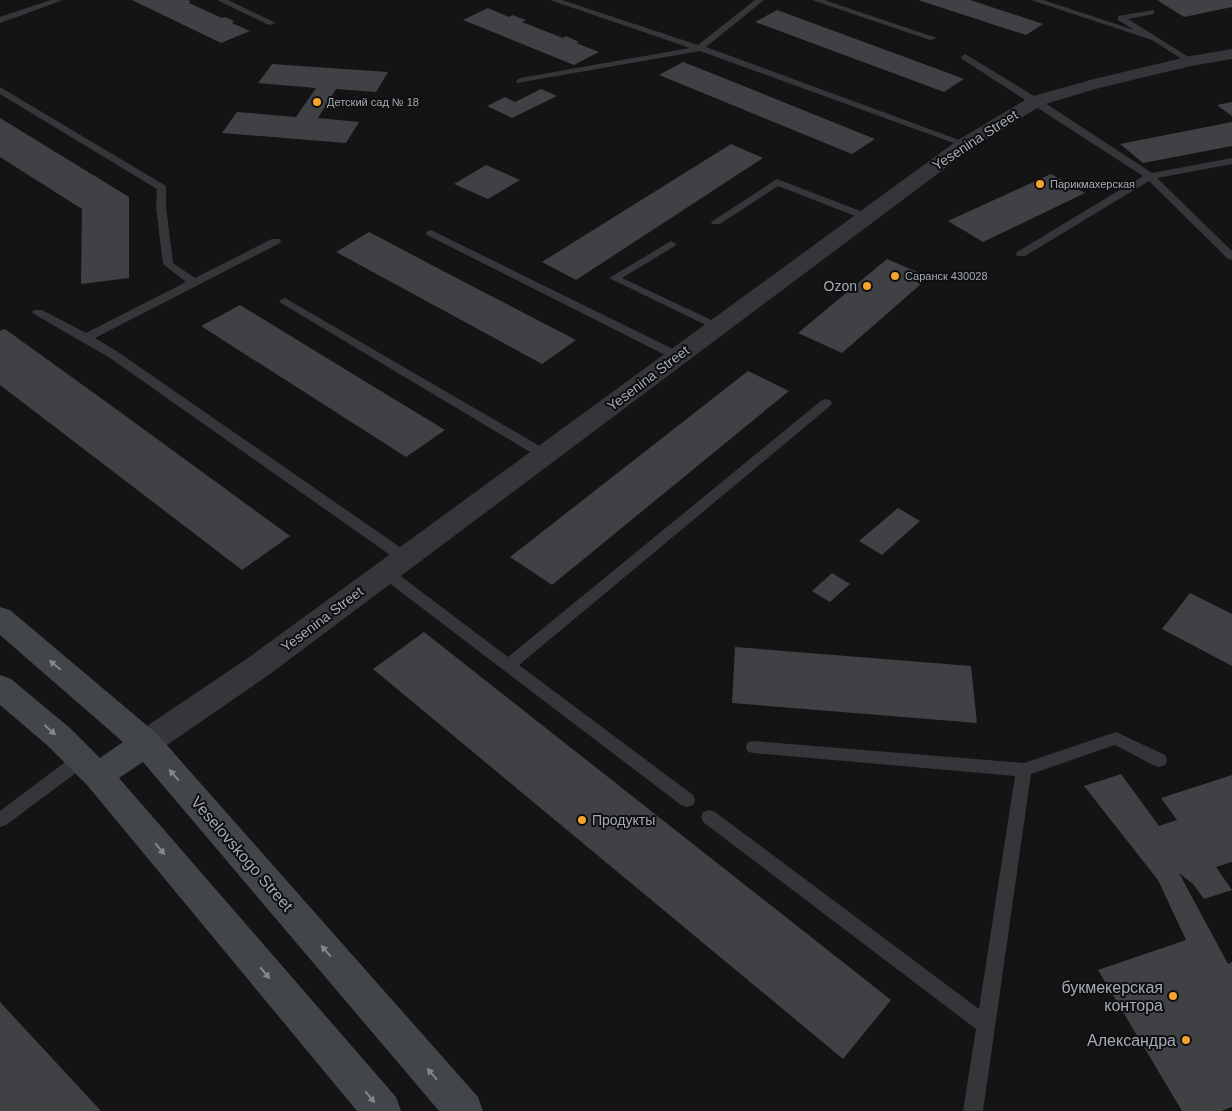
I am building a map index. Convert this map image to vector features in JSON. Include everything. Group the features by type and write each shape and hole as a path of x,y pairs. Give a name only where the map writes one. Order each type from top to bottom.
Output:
{"main road":[{"name":"Veselovskogo Street","path":"0,618 146,743 464,1111"},
{"path":"0,687 90,768 382,1111"},
{"name":"Yesenina Street","path":"90,768 146,743"}],"street":[{"name":"Yesenina Street","path":"146,743 259,666 965,144 1036,101 1094,84 1191,61 1232,54"}],"lane":[{"path":"0,20 59,0"},
{"path":"221,0 272,24"},
{"path":"554,0 698,49 715,53 965,144"},
{"path":"520,81 698,49 760,0"},
{"path":"816,0 933,38"},
{"path":"1035,0 1151,38"},
{"path":"1151,12 1121,18 1191,61"},
{"path":"965,57 1150,176 1232,257"},
{"path":"0,90 162,188 161,207 168,264 194,282"},
{"path":"1021,254 1150,176 1232,161"},
{"path":"716,222 777,182 867,217"},
{"path":"431,233 677,356"},
{"path":"86,338 276,241"},
{"path":"671,244 614,278 718,327"},
{"path":"285,301 544,455"},
{"path":"38,312 114,355 405,558"},
{"path":"508,665 826,403"},
{"path":"385,572 687,800"},
{"path":"754,747 1024,770 1116,738 1159,760"},
{"path":"0,820 90,768"},
{"path":"972,1111 1024,770"},
{"path":"709,817 985,1025"}],"building":[{"path":"132,0 188,0 191,2 189,3 222,18 225,17 234,21 232,23 250,31 221,43"},
{"path":"918,0 970,0 1043,24 1026,35"},
{"path":"1157,0 1232,0 1232,7 1184,17"},
{"path":"488,8 509,17 513,15 526,20 522,22 563,38 566,36 579,42 576,43 599,52 574,65 463,20"},
{"path":"777,10 964,79 944,92 755,22"},
{"path":"683,62 875,139 852,154 659,75"},
{"name":"Детский сад № 18","path":"272,64 388,72 376,92 336,89 318,118 359,122 346,143 222,133 237,112 296,117 316,88 258,83"},
{"path":"541,89 557,96 512,118 487,106 505,97 515,102"},
{"path":"1232,102 1232,116 1217,105"},
{"path":"0,118 129,197 129,278 81,284 82,209 0,157"},
{"path":"1232,122 1232,146 1143,163 1120,144"},
{"path":"731,144 763,158 576,280 542,262"},
{"path":"486,165 520,180 488,199 454,184"},
{"path":"1051,174 1085,193 983,242 948,221"},
{"path":"369,232 576,340 542,364 336,252"},
{"path":"887,259 929,277 842,353 798,333"},
{"path":"240,305 445,430 406,457 201,326"},
{"path":"5,329 290,536 242,570 0,385 0,331"},
{"path":"748,371 789,391 552,585 510,557"},
{"path":"898,508 920,521 882,555 859,541"},
{"path":"832,573 850,584 830,602 812,591"},
{"path":"1190,593 1232,614 1232,666 1162,629"},
{"path":"424,632 891,1000 843,1059 373,669"},
{"path":"735,647 971,666 977,723 732,703"},
{"name":"букмекерская контора","path":"1121,774 1159,826 1177,820 1161,798 1232,775 1232,862 1216,867 1232,890 1204,899 1193,884 1179,873 1228,964 1232,962 1232,1107 1221,1111 1182,1111 1098,970 1186,940 1158,880 1084,786"},
{"path":"0,1002 101,1111 0,1111"}],"place":[{"name":"Детский сад № 18","path":"317,102"},
{"name":"Парикмахерская","path":"1040,184"},
{"name":"Саранск 430028","path":"895,276"},
{"name":"Ozon","path":"867,286"},
{"name":"Продукты","path":"582,820"},
{"name":"букмекерская контора","path":"1173,996"},
{"name":"Александра","path":"1186,1040"}]}
